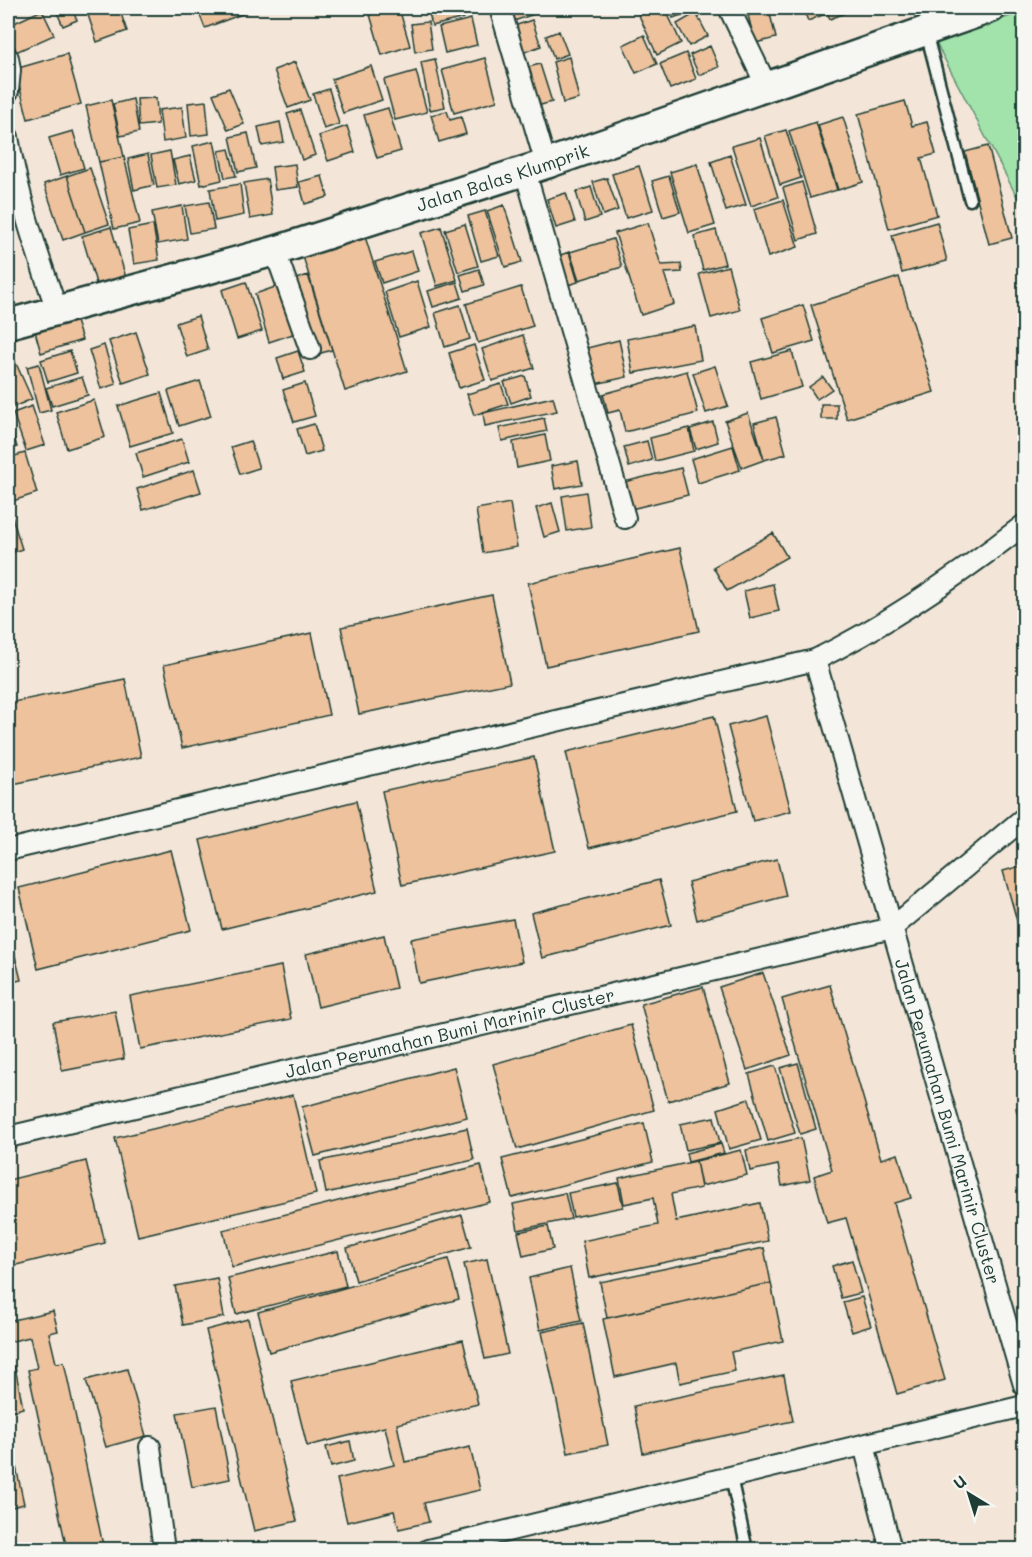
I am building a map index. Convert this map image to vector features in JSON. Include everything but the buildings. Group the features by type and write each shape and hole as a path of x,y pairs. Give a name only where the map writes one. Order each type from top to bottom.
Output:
{"street":[{"path":"500,8 536,167 625,518"},
{"path":"729,8 767,87"},
{"name":"Jalan Balas Klumprik","path":"8,324 275,251 536,167 992,8"},
{"path":"8,58 10,70 8,91"},
{"path":"8,138 14,175 28,227 57,310"},
{"path":"275,251 310,349"},
{"path":"8,850 815,660 847,645 968,567 1024,525"},
{"name":"Jalan Perumahan Bumi Marinir Cluster","path":"815,660 1024,1385"},
{"name":"Jalan Perumahan Bumi Marinir Cluster","path":"8,1137 892,928 1024,818"},
{"path":"428,1550 1024,1406"},
{"path":"864,1444 891,1550"},
{"path":"150,1447 164,1550"}],"lane":[{"path":"926,30 970,200"},
{"path":"731,1477 747,1550"}],"green space":[{"path":"1024,11 1024,210 936,43"}]}
